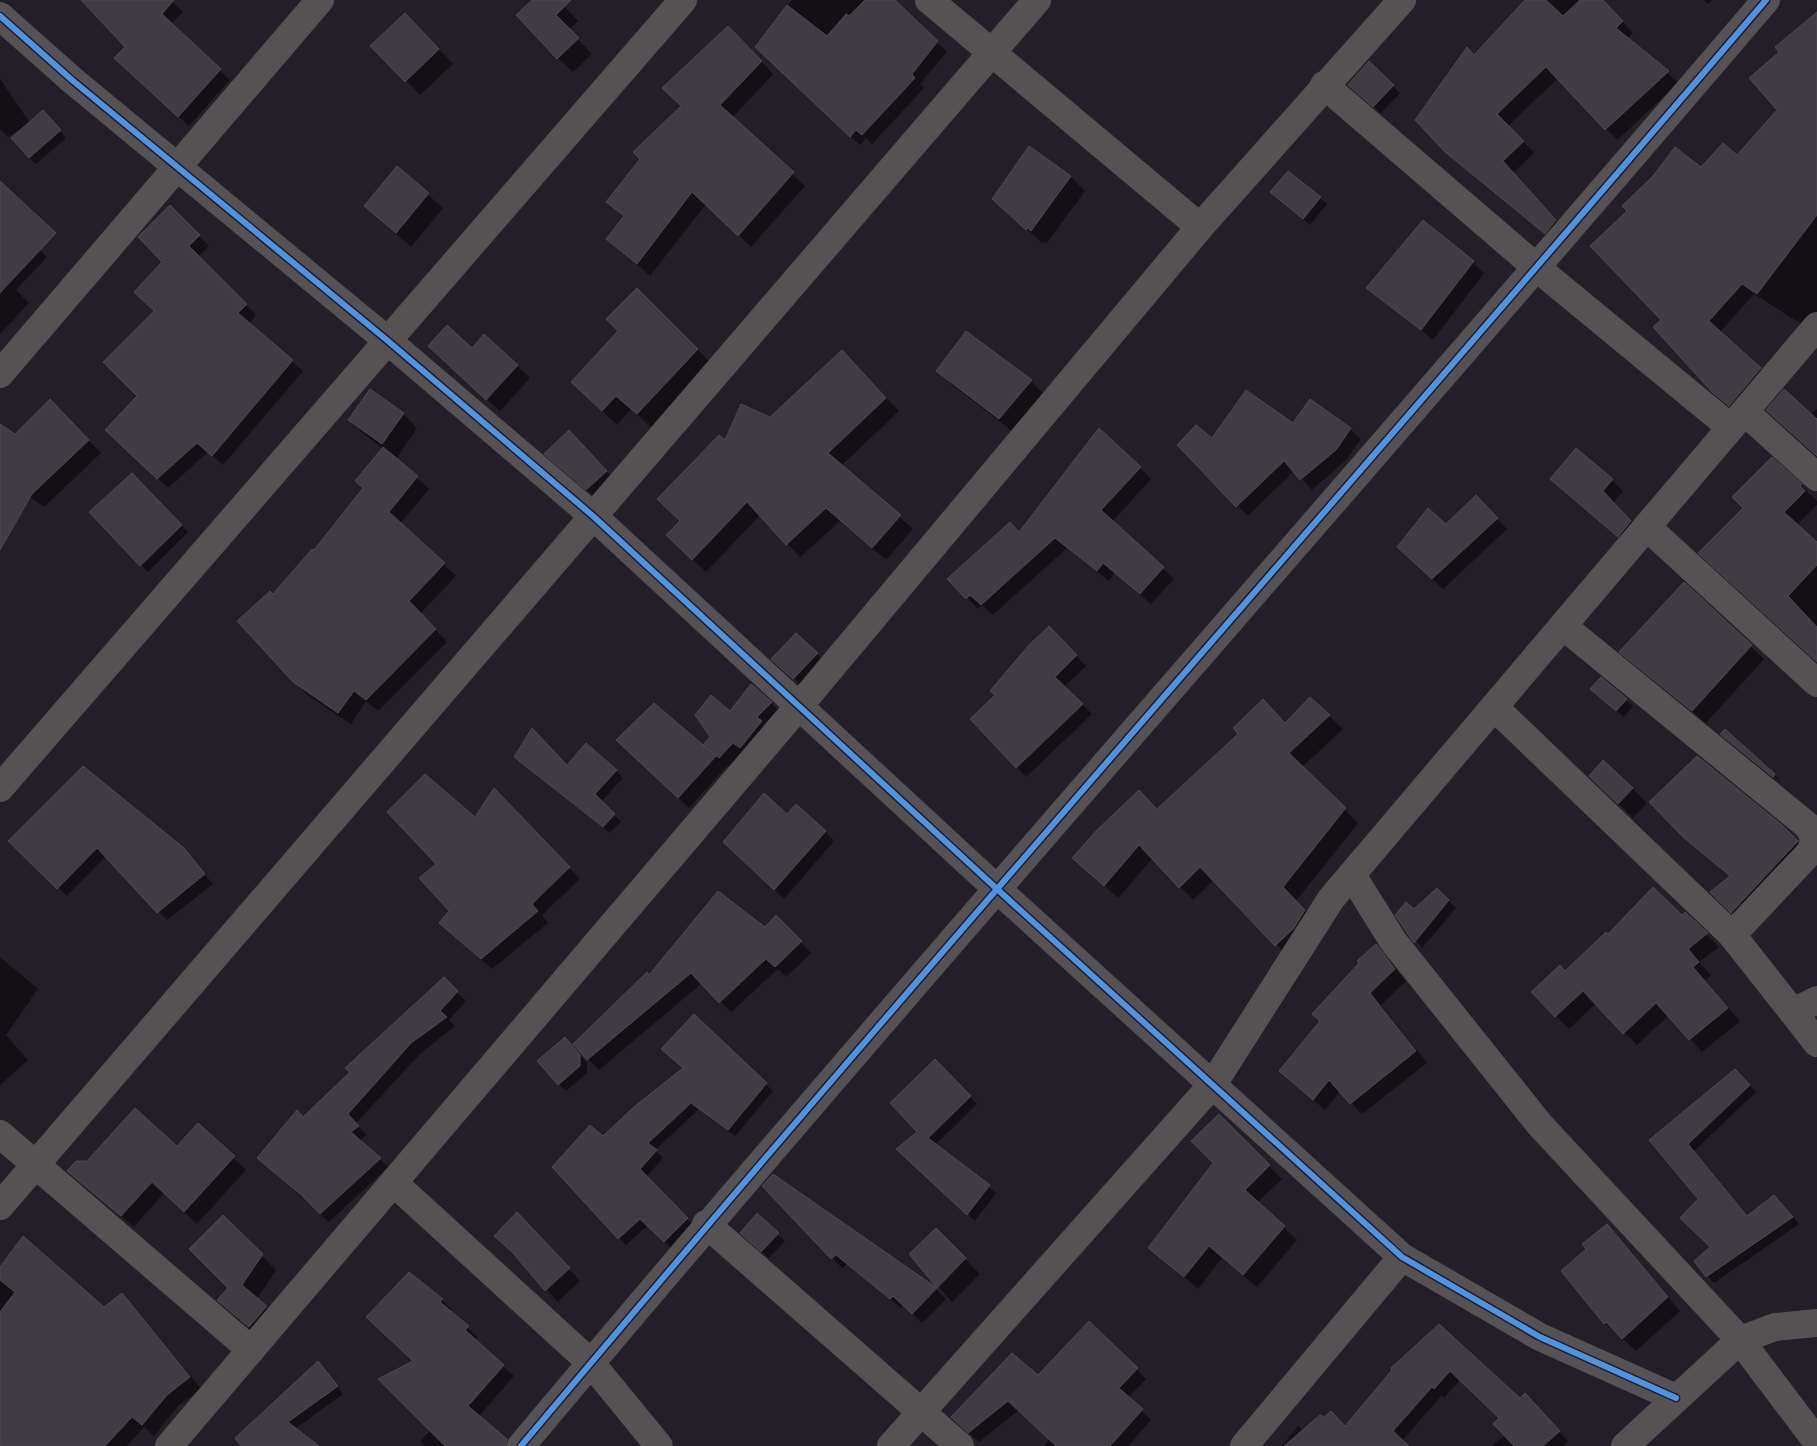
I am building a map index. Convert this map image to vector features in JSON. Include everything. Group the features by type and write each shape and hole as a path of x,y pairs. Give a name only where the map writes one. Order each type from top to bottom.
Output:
{"street":[{"path":"0,374 320,0"},
{"path":"0,788 684,0"},
{"path":"929,0 992,50 1200,227"},
{"path":"0,1206 992,50 1037,0"},
{"path":"169,1446 799,706 1200,227 1324,85 1402,0"},
{"path":"521,1446 706,1224 1537,268 1766,0"},
{"path":"0,16 176,166 388,341 593,516 997,889 1402,1257 1540,1337 1676,1398"},
{"path":"1324,85 1537,268 1738,420 1817,477"},
{"path":"891,1446 1213,1084 1331,899 1817,326"},
{"path":"1647,527 1817,683"},
{"path":"1563,626 1808,826 1814,837 1812,850 1732,935"},
{"path":"1494,707 1805,1006 1817,1043"},
{"path":"1352,875 1393,941 1540,1125 1740,1340 1817,1442"},
{"path":"0,1134 36,1163 251,1350"},
{"path":"394,1183 591,1363 659,1446"},
{"path":"706,1224 960,1446"},
{"path":"1244,1446 1402,1257"},
{"path":"1625,1446 1740,1340 1775,1327 1817,1324"}],"building":[{"path":"81,0 174,0 162,14 221,69 178,117 114,58 125,47"},
{"path":"532,0 571,0 556,15 579,38 557,59 516,15"},
{"path":"865,0 895,0 938,41 912,74 915,78 862,135 856,130 850,137 755,47 787,5 827,36 846,14 849,16"},
{"path":"1525,0 1546,0 1563,16 1580,0 1603,0 1623,21 1616,28 1669,71 1605,130 1546,67 1497,114 1524,141 1503,161 1556,220 1545,234 1445,152 1415,120 1467,47 1474,55"},
{"path":"1817,12 1817,215 1757,294 1742,284 1709,321 1761,368 1729,406 1712,392 1653,327 1661,320 1590,246 1627,211 1622,206 1653,176 1675,147 1701,167 1723,143 1737,155 1777,110 1749,78 1779,52 1775,47"},
{"path":"405,13 439,49 405,82 370,46"},
{"path":"728,26 762,61 720,105 794,172 738,236 692,192 637,264 606,239 624,216 606,202 640,159 633,152 681,106 662,88"},
{"path":"1369,61 1394,85 1373,107 1348,85"},
{"path":"43,110 61,130 29,158 11,138"},
{"path":"1029,146 1071,176 1031,231 1028,228 1026,230 992,199"},
{"path":"397,166 429,193 396,233 364,206"},
{"path":"1288,171 1321,197 1303,219 1270,192"},
{"path":"0,181 56,233 0,293"},
{"path":"170,205 200,235 189,246 247,304 238,313 293,360 212,456 197,443 157,479 105,430 137,396 103,362 154,311 134,292 162,262 138,237"},
{"path":"1423,220 1474,261 1421,330 1366,288"},
{"path":"637,288 698,349 637,414 616,396 602,411 571,382 618,331 606,319"},
{"path":"447,325 472,348 484,334 518,365 486,400 428,346"},
{"path":"966,331 1032,380 999,419 936,371"},
{"path":"842,350 886,398 828,453 901,515 872,548 826,508 786,545 747,502 692,560 666,535 680,521 657,499 719,435 725,440 741,404 770,417"},
{"path":"370,389 404,413 382,444 348,420"},
{"path":"1784,389 1817,419 1817,456 1766,410"},
{"path":"1246,390 1293,423 1310,399 1351,428 1336,450 1300,480 1284,461 1236,507 1177,445 1196,425 1212,438"},
{"path":"50,399 89,440 32,494 0,550 0,424 15,434"},
{"path":"1099,428 1141,467 1101,510 1164,567 1140,594 1103,563 1097,571 1055,538 981,605 970,595 966,599 947,579 1010,522 1019,532"},
{"path":"569,430 607,471 586,490 544,454"},
{"path":"383,447 418,476 389,512 445,563 409,601 436,629 366,700 354,691 338,713 293,682 237,621 270,591 273,594 312,549 314,550 363,488 355,481"},
{"path":"1576,448 1613,479 1603,491 1631,521 1618,537 1550,479"},
{"path":"1772,457 1802,484 1800,486 1805,491 1784,512 1817,542 1817,565 1788,596 1817,627 1817,662 1698,553 1743,508 1732,497"},
{"path":"132,473 182,525 140,566 89,512"},
{"path":"1476,495 1498,518 1432,579 1397,547 1428,508 1446,524"},
{"path":"1684,582 1752,645 1692,711 1619,652"},
{"path":"1049,626 1077,655 1055,677 1083,704 1016,768 970,719 995,695 990,691 1028,646"},
{"path":"796,633 818,653 793,679 771,659"},
{"path":"1601,677 1627,699 1616,711 1590,689"},
{"path":"751,684 772,702 757,717 762,721 740,748 733,743 719,758 703,745 710,737 695,715 711,695 730,711"},
{"path":"1310,697 1330,715 1289,753 1345,809 1283,887 1305,910 1294,928 1275,946 1200,867 1179,888 1139,845 1104,886 1072,858 1097,830 1139,790 1157,809 1238,734 1233,728 1263,699 1285,723"},
{"path":"654,703 716,756 678,798 616,740"},
{"path":"532,728 567,765 586,743 617,770 595,794 615,814 603,827 514,757"},
{"path":"1725,729 1775,774 1773,777 1720,734"},
{"path":"1697,756 1782,825 1798,841 1731,913 1710,892 1730,876 1683,837 1649,802"},
{"path":"1603,760 1633,788 1618,804 1589,776"},
{"path":"83,766 184,848 205,874 157,913 97,848 57,889 8,841"},
{"path":"425,774 475,817 494,788 570,867 532,904 538,911 481,959 439,923 449,911 419,878 436,864 387,812"},
{"path":"764,793 787,814 796,804 826,831 774,890 723,842"},
{"path":"1653,887 1682,915 1685,912 1708,933 1688,949 1699,962 1693,967 1728,1008 1689,1040 1656,1003 1623,1034 1583,991 1555,1017 1531,992 1560,965 1565,971 1606,932 1608,934"},
{"path":"1437,888 1449,900 1414,943 1395,915 1406,902 1414,909"},
{"path":"718,891 765,927 776,915 802,941 775,967 766,959 719,1003 691,973 587,1060 573,1044 647,972 649,975"},
{"path":"1376,944 1395,969 1370,993 1416,1051 1350,1104 1329,1080 1313,1100 1279,1071 1320,1021 1312,1014 1359,963 1357,961"},
{"path":"444,977 458,991 440,1011 447,1017 411,1043 348,1114 359,1126 351,1132 381,1158 320,1214 301,1195 257,1158 297,1110 303,1117 350,1072 345,1068"},
{"path":"694,1014 767,1083 728,1130 691,1103 648,1143 657,1150 640,1169 688,1218 664,1242 640,1219 618,1239 552,1167 590,1125 603,1136 635,1106 683,1068 661,1049"},
{"path":"565,1037 580,1055 580,1066 558,1085 537,1061"},
{"path":"935,1059 971,1096 928,1138 990,1185 967,1215 896,1149 917,1132 890,1103"},
{"path":"1735,1069 1750,1085 1688,1144 1747,1216 1774,1195 1793,1217 1706,1277 1694,1261 1710,1247 1680,1218 1698,1199 1649,1140"},
{"path":"135,1108 177,1146 198,1123 235,1156 184,1212 152,1182 121,1216 67,1171 76,1161 87,1161"},
{"path":"1219,1114 1270,1165 1245,1190 1285,1226 1243,1275 1209,1246 1184,1277 1148,1248 1213,1163 1191,1141"},
{"path":"773,1174 937,1288 912,1314 893,1296 890,1299 836,1255 831,1259 762,1186"},
{"path":"517,1212 570,1268 545,1291 512,1252 494,1236"},
{"path":"757,1213 779,1233 761,1252 740,1233"},
{"path":"223,1215 263,1254 242,1285 267,1306 249,1327 217,1300 228,1288 189,1249"},
{"path":"1607,1224 1668,1297 1622,1339 1606,1322 1604,1324 1561,1271 1586,1249 1582,1244"},
{"path":"936,1228 966,1258 937,1288 909,1254"},
{"path":"23,1236 104,1307 122,1293 190,1377 167,1395 142,1425 132,1417 105,1446 0,1446 0,1312 15,1292 0,1280 0,1267"},
{"path":"409,1272 443,1299 440,1302 469,1326 465,1330 504,1365 468,1406 507,1439 506,1446 445,1446 378,1379 413,1361 366,1317"},
{"path":"1089,1321 1138,1368 1119,1388 1143,1409 1110,1446 1056,1446 1008,1401 968,1433 951,1417 1012,1353 1038,1375"},
{"path":"1439,1324 1520,1398 1525,1393 1560,1431 1543,1446 1514,1446 1493,1424 1499,1418 1450,1371 1434,1389 1432,1387 1393,1431 1409,1446 1284,1446 1320,1415 1324,1417 1331,1411 1345,1426 1392,1370 1391,1368"},
{"path":"318,1361 338,1386 288,1422 319,1446 241,1446 235,1438"}],"cycle path":[{"path":"521,1446 830,1083 1766,0"},
{"path":"0,16 72,80 388,341 593,516 997,889 1402,1257 1540,1337 1676,1398"}]}
